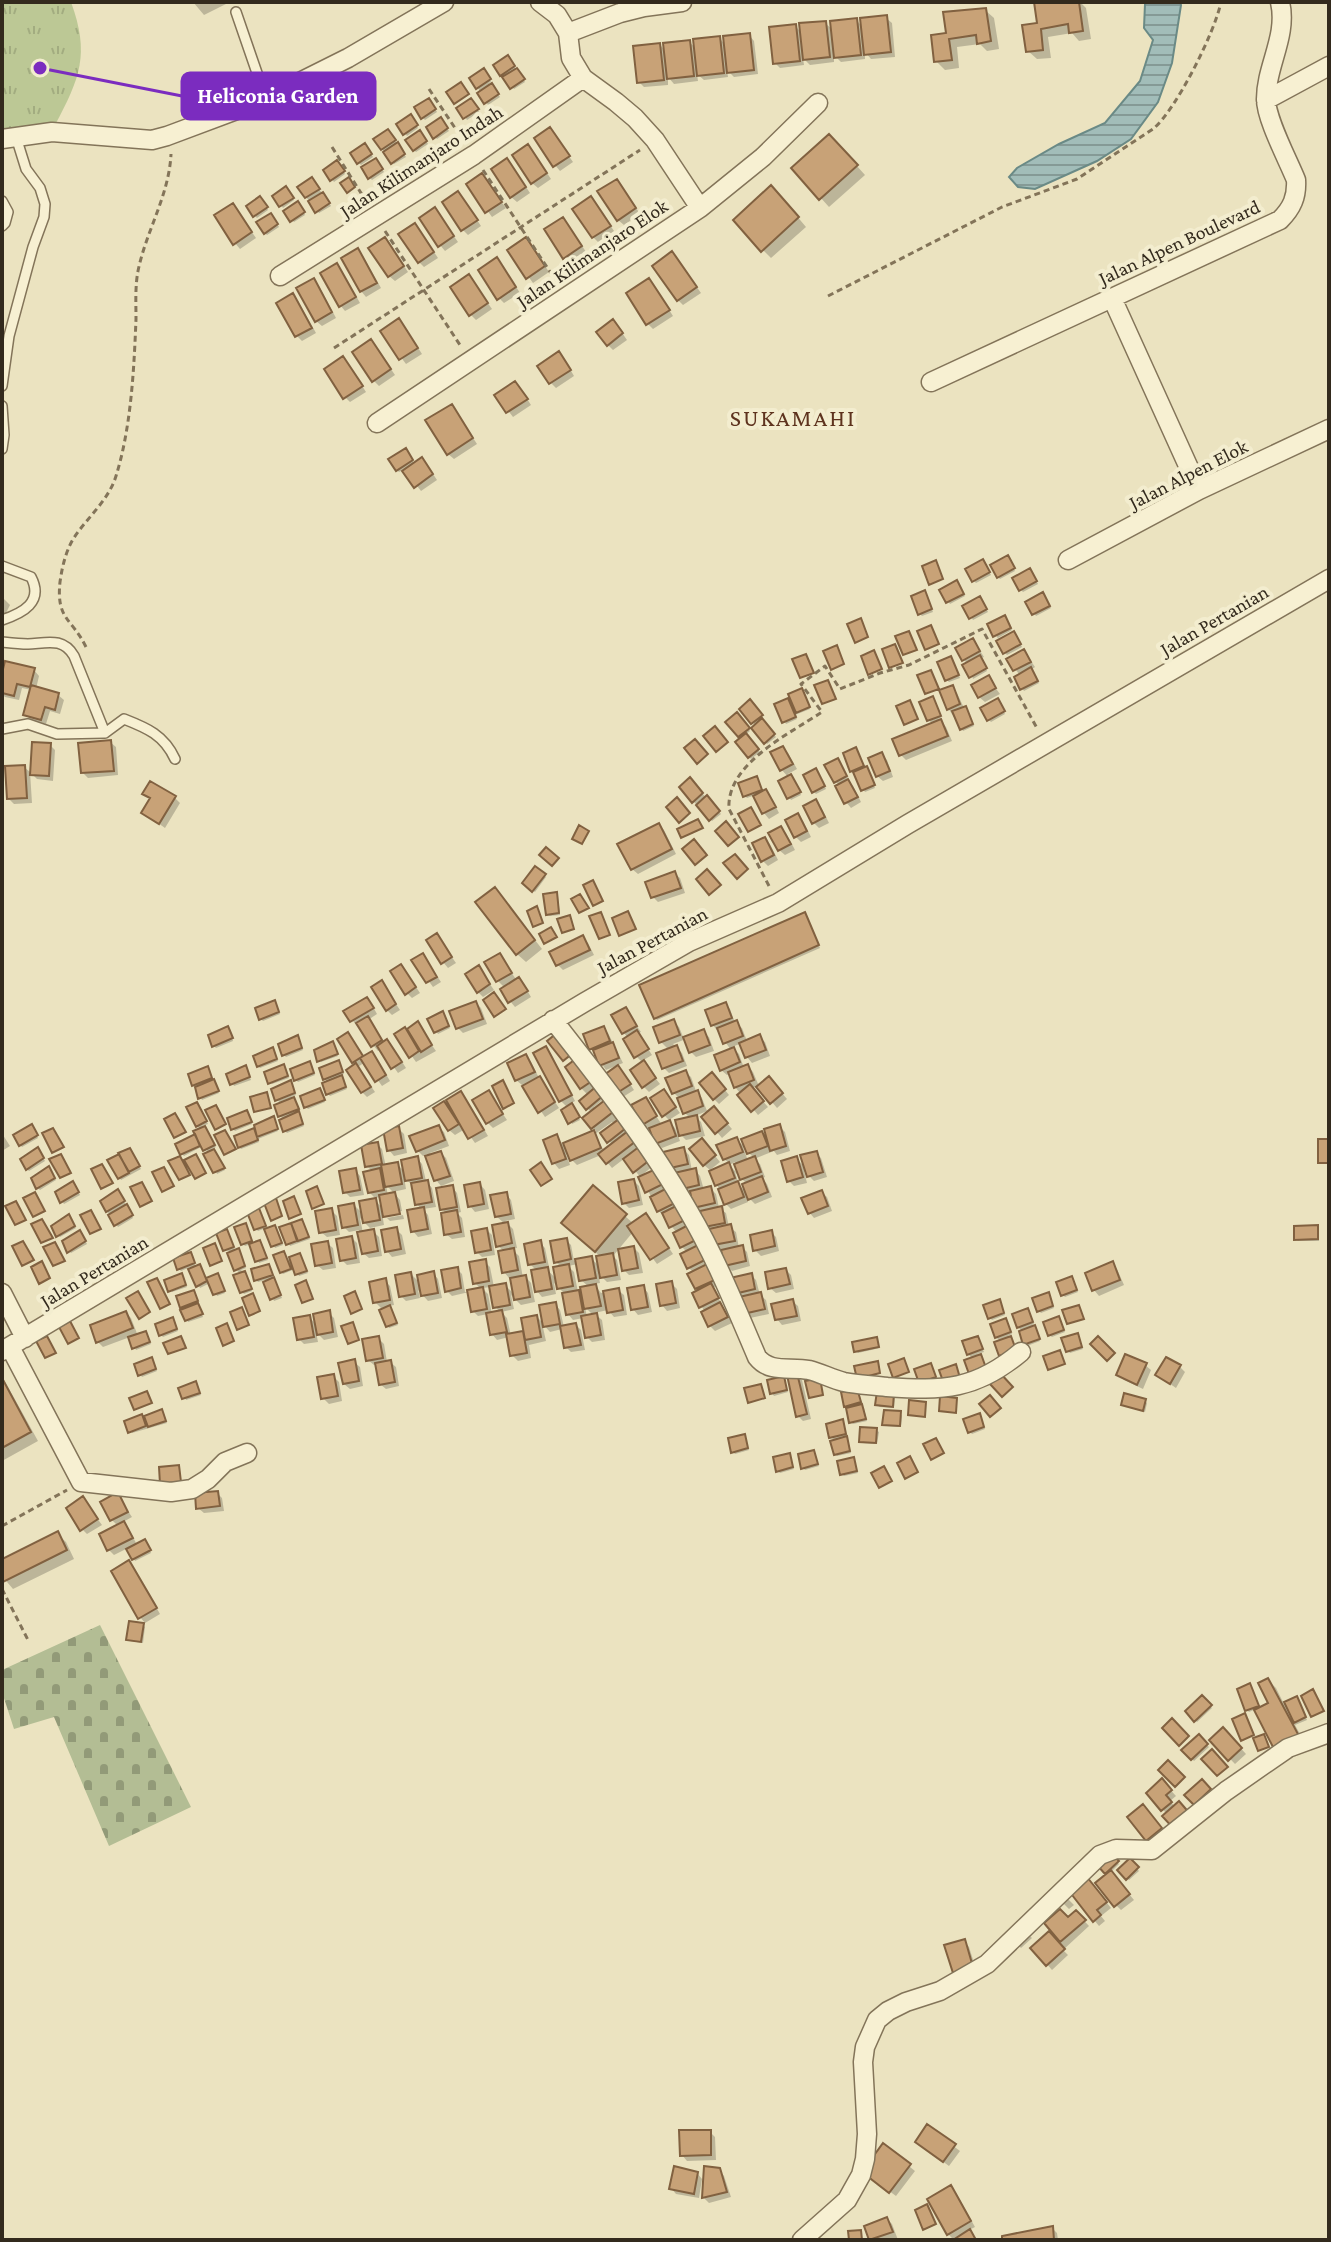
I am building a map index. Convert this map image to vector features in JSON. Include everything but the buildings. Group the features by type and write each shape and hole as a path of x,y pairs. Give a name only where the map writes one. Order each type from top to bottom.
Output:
{"street":[{"path":"9,138 52,132 160,138 266,99 348,58 444,2"},
{"path":"540,2 558,8 568,33 571,58 583,78 616,102 655,140 700,208"},
{"path":"568,33 620,13 682,2"},
{"name":"Jalan Alpen Boulevard","path":"931,382 1280,220 1289,211 1297,190 1296,180 1269,116 1266,100 1283,17 1280,2"},
{"path":"1266,100 1329,66"},
{"name":"Jalan Kilimanjaro Indah","path":"280,276 474,155 583,78"},
{"name":"Jalan Kilimanjaro Elok","path":"377,423 700,208 763,157 818,103"},
{"path":"1112,298 1199,490"},
{"name":"Jalan Alpen Elok","path":"1068,560 1199,490 1329,429"},
{"name":"Jalan Pertanian","path":"12,1346 553,1020 689,942 778,903 1329,579"},
{"path":"553,1020 609,1090 690,1212 761,1363 778,1369 804,1369 848,1383 928,1390 976,1382 1021,1352"},
{"path":"2,1293 12,1346 81,1482 171,1492 192,1489 225,1462 247,1453"},
{"path":"802,2240 847,2200 861,2175 867,2134 863,2062 865,2047 877,2020 897,2006 940,1991 987,1964 1100,1855 1116,1849 1152,1850 1226,1791 1288,1748 1329,1733"}],"lane":[{"path":"236,12 266,99"},
{"path":"2,386 9,336 44,217 45,204 40,188 9,138"},
{"path":"2,201 8,212 2,226"},
{"path":"2,406 2,449"},
{"path":"2,566 31,577 36,590 29,606 2,620"},
{"path":"2,642 59,642 72,652 105,733"},
{"path":"2,729 28,724 57,734 105,733 124,719 152,731 162,739 175,759"}],"path":[{"path":"828,296 1002,207 1077,179 1153,129 1164,120 1174,104 1212,32 1221,2"},
{"path":"429,89 567,297"},
{"path":"83,677 88,668 88,653 82,638 61,611 62,571 73,540 111,491 124,448 138,272 166,188 171,155 160,138"},
{"path":"334,348 655,140"},
{"path":"332,147 470,360"},
{"path":"778,903 729,809 729,799 745,766 822,712 801,684 825,666 840,689 909,665 982,629 1046,744"},
{"path":"2,1526 81,1482"},
{"path":"2,1589 28,1640"}],"green space":[{"path":"2,2 71,2 80,37 80,65 71,93 55,125 2,132"},
{"path":"100,1625 191,1807 109,1846 54,1717 14,1729 2,1692 2,1670"}],"water":[{"path":"1180,2 1181,5 1172,63 1158,102 1131,139 1097,161 1035,189 1018,187 1009,177 1017,168 1105,123 1140,81 1153,40 1144,28 1145,4"}],"place":[{"name":"Heliconia Garden","path":"40,68"}],"district":[{"name":"SUKAMAHI","path":"793,417"}]}
